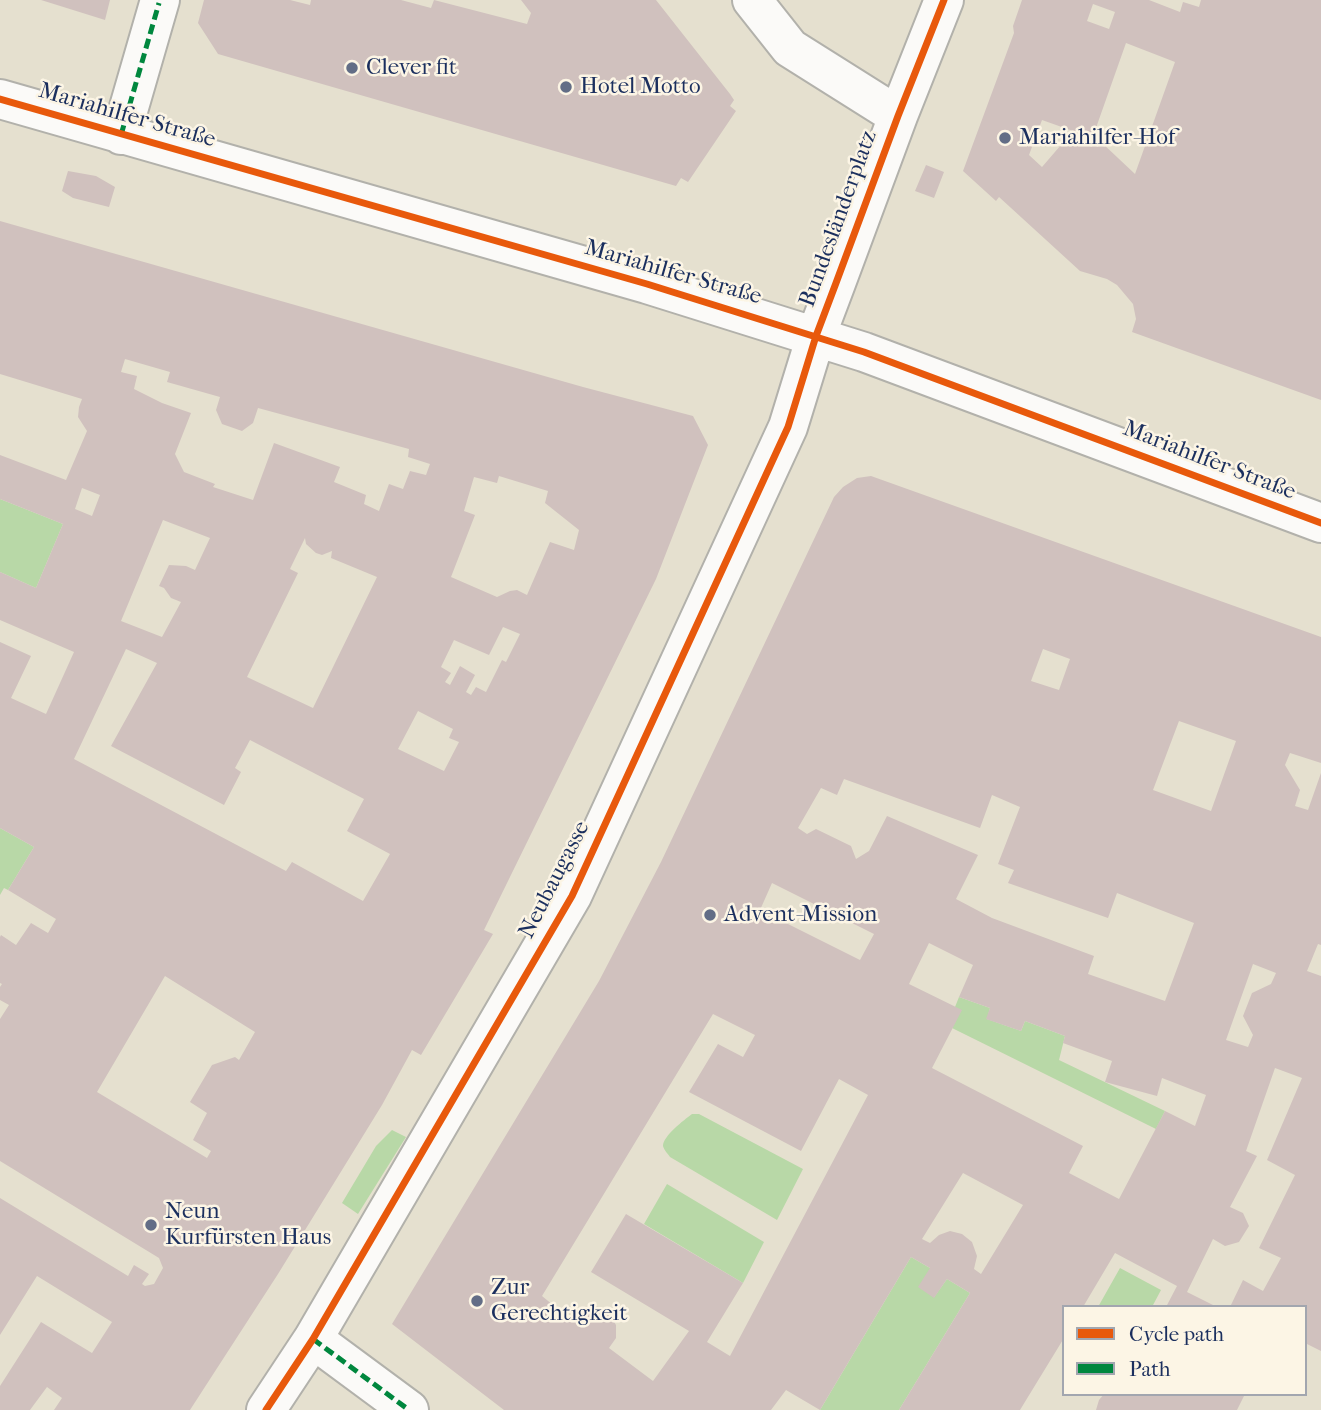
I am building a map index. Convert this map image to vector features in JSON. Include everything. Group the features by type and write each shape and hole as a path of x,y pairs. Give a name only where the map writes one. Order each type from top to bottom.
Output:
{"street":[{"path":"752,0 790,48 898,116"},
{"name":"Bundesländerplatz","path":"816,336 944,0"},
{"path":"121,135 159,1"},
{"name":"Mariahilfer Straße","path":"0,99 647,284 816,336 1321,523"},
{"name":"Neubaugasse","path":"266,1410 313,1339 572,895 788,427 816,336"},
{"path":"313,1339 409,1410"}],"green space":[{"path":"0,499 63,524 36,588 0,572"},
{"path":"0,828 34,847 8,890 4,888 0,895"},
{"path":"959,997 990,1008 987,1019 1021,1031 1025,1021 1065,1036 1059,1060 1165,1111 1156,1129 952,1028"},
{"path":"692,1114 699,1114 803,1169 777,1220 670,1157 663,1146 666,1138"},
{"path":"392,1130 406,1137 358,1214 342,1203 376,1146"},
{"path":"667,1184 764,1242 743,1283 644,1224"},
{"path":"911,1257 930,1268 934,1297 947,1279 970,1293 899,1410 820,1410"},
{"path":"1120,1268 1161,1290 1153,1305 1099,1305"}],"building":[{"path":"41,0 110,0 105,20"},
{"name":"Hotel Motto","path":"204,0 290,0 310,5 311,0 401,0 431,8 434,0 527,24 531,13 521,0 656,0 730,94 734,100 730,106 736,111 688,182 681,178 676,186 218,54 198,23"},
{"path":"1022,0 1149,0 1180,12 1183,2 1199,7 1201,0 1321,0 1321,400 1132,332 1136,319 1133,304 1117,285 1080,271 999,197 996,201 963,171 1014,33 1013,26","holes":["1093,4 1115,12 1109,29 1087,21","1126,43 1175,62 1135,174 1101,142 1097,125","1042,120 1073,131 1042,167 1029,155"]},
{"path":"926,165 944,172 934,198 915,191"},
{"path":"68,171 96,176 115,187 109,207 73,198 62,191"},
{"path":"0,221 693,416 708,445 656,579 484,930 493,934 421,1055 412,1050 382,1105 278,1274 190,1410 54,1410 62,1398 47,1387 30,1410 0,1410 0,1386 41,1322 92,1353 112,1322 37,1276 0,1335 0,1198 128,1276 134,1265 149,1274 142,1284 145,1286 154,1284 163,1268 159,1258 0,1161 0,1019 9,1005 0,1000 0,937 1,935 16,945 31,923 48,933 56,919 8,890 34,847 0,828 0,642 31,656 11,698 46,714 74,652 0,620 0,572 36,588 63,524 0,499 0,455 66,480 87,431 78,417 82,399 0,374","holes":["125,359 170,372 167,382 220,397 216,410 222,424 242,431 253,423 258,408 409,449 408,457 430,464 426,475 410,471 403,489 389,484 379,511 364,504 366,495 334,482 340,467 274,443 253,500 213,487 215,484 184,472 175,454 191,413 134,389 137,376 121,372","499,476 548,491 545,503 579,530 574,550 550,542 527,595 517,590 497,597 451,577 475,515 464,511 474,477 497,483","82,488 100,495 92,516 75,509","163,520 210,538 195,570 186,566 169,565 159,586 164,588 171,598 181,602 162,637 121,621","305,538 306,544 316,553 322,555 332,551 331,558 377,577 313,708 247,677 298,573 290,569","503,627 520,634 506,662 502,660 486,692 476,687 471,695 466,692 475,675 460,666 450,685 445,682 451,673 441,667 454,640 489,655","126,649 157,663 111,746 224,805 241,772 235,768 250,740 364,799 347,831 390,854 363,901 292,862 286,871 74,759","418,711 453,729 449,738 459,742 444,771 398,749","165,976 255,1032 239,1060 235,1057 212,1065 190,1102 207,1113 193,1140 211,1151 207,1158 97,1092"]},
{"path":"871,476 1321,637 1321,763 1290,753 1285,765 1300,790 1295,806 1308,810 1321,773 1321,945 1318,944 1307,971 1321,976 1321,1351 1307,1344 1307,1305 1231,1305 1243,1280 1263,1291 1281,1258 1259,1248 1295,1175 1267,1160 1302,1078 1275,1068 1246,1151 1257,1156 1230,1207 1243,1213 1249,1226 1239,1242 1225,1246 1213,1239 1187,1292 1213,1305 1167,1305 1177,1286 1115,1253 1084,1305 1062,1305 1062,1341 1020,1410 899,1410 970,1293 947,1279 934,1298 918,1287 930,1268 911,1257 820,1410 786,1390 771,1410 504,1410 392,1324 599,981 661,862 834,497 857,478","holes":["1043,649 1070,659 1059,690 1031,681","1179,721 1236,741 1211,811 1153,790","844,779 980,828 992,795 1020,807 998,864 1014,870 1008,883 1108,918 1117,893 1194,923 1165,1001 1088,974 1094,956 992,918 956,899 978,855 887,816 869,851 856,859 851,846 816,829 807,834 798,828 821,788 837,795","772,883 874,934 860,960 760,910","929,943 973,965 959,997 990,1008 986,1019 1021,1031 1025,1021 1065,1036 1063,1043 1112,1061 1105,1082 1157,1096 1162,1078 1206,1095 1195,1126 1165,1111 1119,1199 1069,1173 1083,1146 932,1068 962,1010 909,984","1253,964 1276,973 1271,984 1252,993 1243,1016 1253,1035 1248,1047 1226,1040","713,1014 755,1035 743,1057 718,1044 689,1092 801,1151 839,1079 868,1095 730,1356 707,1342 743,1283 626,1214 591,1272 689,1331 653,1381 609,1348 616,1338 616,1325 608,1312 596,1306 582,1308 570,1319 542,1296","963,1173 1023,1205 981,1274 974,1269 977,1256 972,1242 962,1234 950,1231 939,1235 930,1243 922,1239"]},
{"path":"1102,1396 1244,1396 1237,1410 1096,1410"}],"marked path":[{"path":"121,135 159,3"},
{"path":"313,1339 409,1410"}],"cycle path":[{"path":"266,1410 313,1339 572,896 788,427 816,336 944,0"},
{"path":"0,99 647,284 864,352 1321,523"}],"place":[{"name":"Clever fit","path":"352,68"},
{"name":"Hotel Motto","path":"566,87"},
{"name":"Mariahilfer-Hof","path":"1005,138"},
{"name":"Advent-Mission","path":"710,915"},
{"name":"Neun Kurfürsten Haus","path":"151,1225"},
{"name":"Zur Gerechtigkeit","path":"477,1301"}]}
